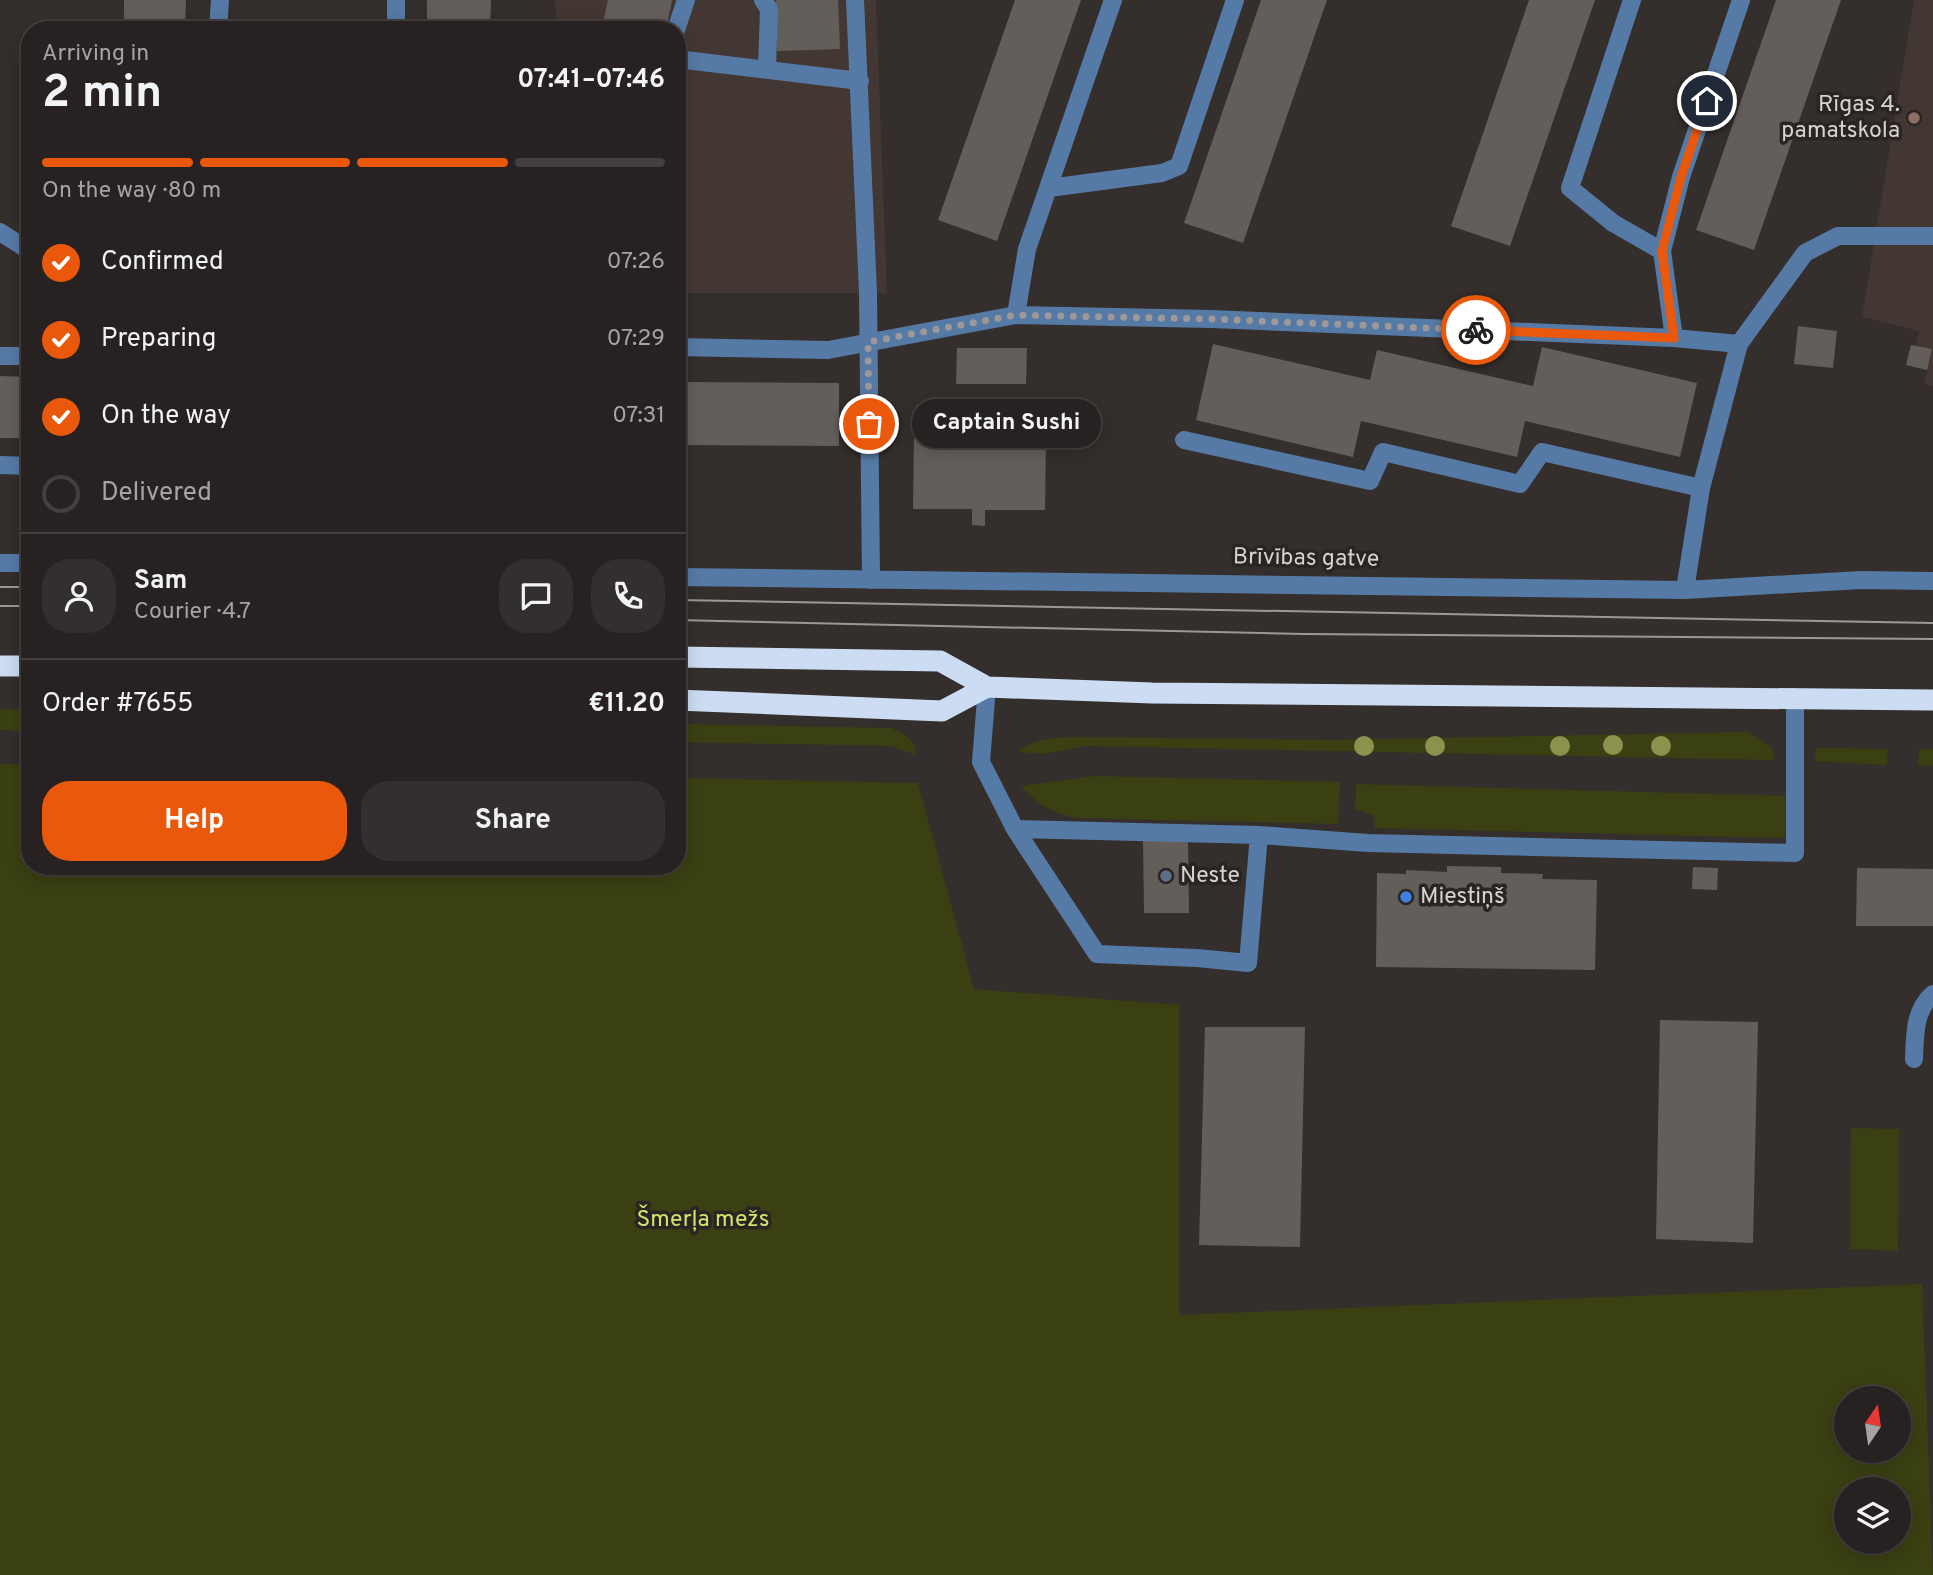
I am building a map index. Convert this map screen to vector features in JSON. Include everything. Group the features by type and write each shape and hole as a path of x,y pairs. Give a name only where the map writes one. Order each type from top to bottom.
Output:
{"highway":[{"path":"686,657 940,661 987,688 1180,693 1933,700"},
{"path":"0,666 21,666"},
{"path":"686,700 942,711 987,688"}],"street":[{"path":"219,21 220,0"},
{"path":"396,0 396,21"},
{"path":"679,21 686,0"},
{"path":"763,0 769,9 767,69"},
{"path":"855,0 868,342 871,580"},
{"path":"1016,315 1027,249 1112,0"},
{"path":"1049,188 1163,173 1179,166 1235,0"},
{"path":"1632,0 1570,188 1613,223 1662,251"},
{"path":"1674,338 1662,251 1681,177 1741,0"},
{"path":"686,60 859,81"},
{"path":"0,232 21,245"},
{"path":"1685,590 1701,488 1740,344 1805,253 1838,236 1933,236"},
{"path":"686,347 828,350 1016,315 1211,319 1674,338 1740,344"},
{"path":"0,356 21,356"},
{"path":"1184,440 1370,481 1383,452 1520,484 1542,452 1701,488"},
{"path":"0,465 21,466"},
{"path":"0,563 21,564"},
{"name":"Brīvības gatve","path":"686,577 1685,590 1861,580 1933,581"},
{"path":"987,688 981,762 1014,829 1097,954 1248,963 1259,835"},
{"path":"1014,829 1259,835 1368,844 1795,853 1795,697"},
{"path":"1914,1059 1917,1019 1933,994"}],"shaded area":[{"path":"555,0 876,0 887,293 686,293 686,21 556,21"},
{"name":"Rīgas 4. pamatskola","path":"1914,0 1933,0 1933,386 1924,384 1932,350 1916,346 1919,331 1862,317"}],"green space":[{"path":"0,709 21,710 21,731 0,730"},
{"path":"686,724 891,728 908,738 916,755 891,746 686,742"},
{"path":"1748,732 1773,749 1774,760 1085,746 1044,754 1018,752 1038,741 1077,737 1334,740"},
{"path":"1816,748 1888,749 1887,765 1815,761"},
{"path":"1919,749 1933,749 1933,766 1918,765"},
{"name":"Šmerļa mežs","path":"0,764 21,765 21,875 686,875 686,778 918,783 974,989 1179,1005 1179,1315 1922,1284 1933,1575 0,1575"},
{"path":"1095,776 1340,782 1338,824 1074,818 1045,806 1021,786"},
{"path":"1356,784 1785,796 1785,838 1375,828 1373,815 1355,809"},
{"path":"1851,1128 1899,1129 1898,1251 1850,1249"}],"building":[{"path":"124,0 186,0 185,21 124,21"},
{"path":"427,0 491,0 490,21 427,21"},
{"path":"608,0 672,0 668,21 603,21"},
{"path":"776,0 838,0 840,49 777,51"},
{"path":"1015,0 1081,0 997,241 938,220"},
{"path":"1261,0 1327,0 1243,243 1184,223"},
{"path":"1529,0 1595,0 1510,246 1451,226"},
{"path":"1776,0 1841,0 1754,250 1696,230"},
{"path":"1798,326 1837,331 1833,368 1794,364"},
{"path":"1213,344 1370,380 1377,350 1533,386 1542,347 1697,383 1680,457 1525,421 1517,457 1361,421 1353,457 1196,420"},
{"path":"1911,345 1932,349 1927,370 1906,365"},
{"path":"957,348 1027,348 1026,384 956,384"},
{"path":"0,376 21,377 21,438 0,438"},
{"path":"686,382 839,383 839,446 686,445"},
{"path":"914,436 1046,438 1045,510 985,510 985,526 972,525 972,509 913,509"},
{"name":"Neste","path":"1143,838 1188,838 1189,913 1144,913"},
{"path":"1447,866 1501,867 1501,873 1543,874 1542,879 1597,880 1595,970 1376,967 1377,873 1406,874 1406,870 1447,872"},
{"path":"1693,867 1718,868 1717,890 1692,889"},
{"path":"1857,868 1933,869 1933,926 1856,926"},
{"path":"1660,1020 1758,1022 1753,1243 1656,1239"},
{"path":"1205,1027 1305,1027 1300,1247 1199,1245"}],"tram line":[{"path":"0,587 21,587"},
{"path":"686,600 1933,623"},
{"path":"0,606 21,606"},
{"path":"686,620 1303,634 1933,639"}],"way so far":[{"path":"869,424 868,342 1016,315 1211,319 1476,330"}],"place":[{"name":"Rīgas 4. pamatskola","path":"1914,118"},
{"name":"Captain Sushi","path":"869,424"},
{"name":"Neste","path":"1166,876"},
{"name":"Miestiņš","path":"1406,897"}],"route":[{"path":"1476,330 1674,338 1662,251 1681,177 1707,101"}]}
